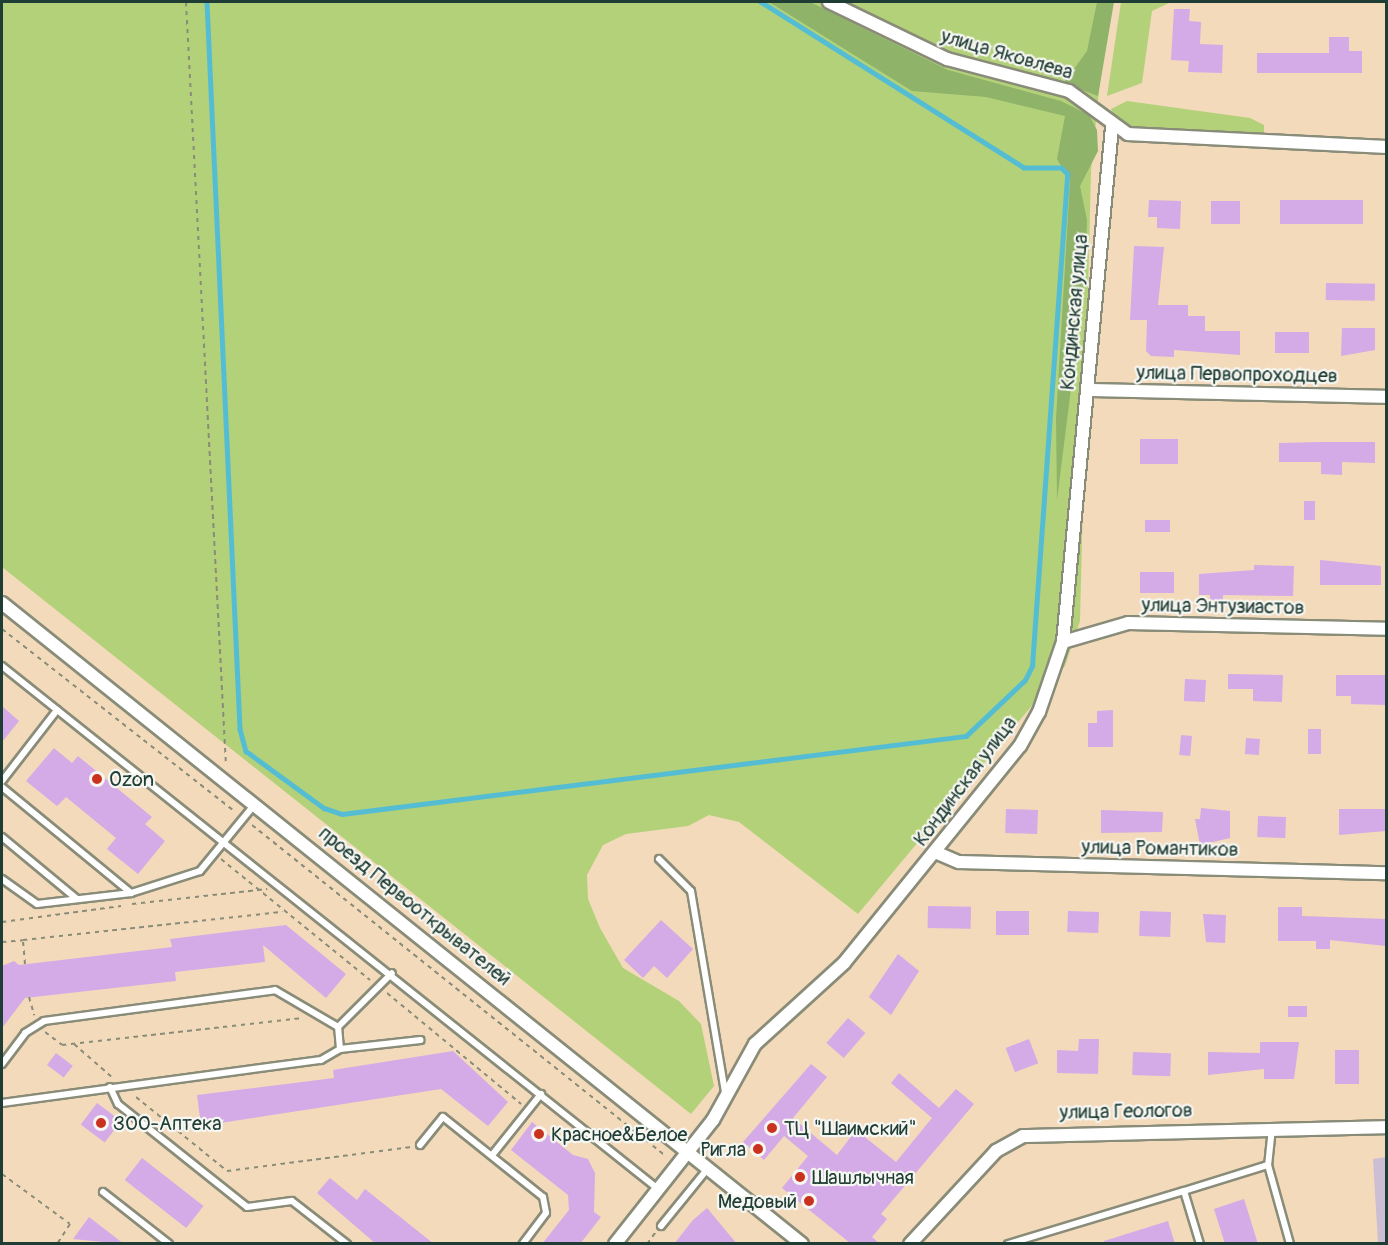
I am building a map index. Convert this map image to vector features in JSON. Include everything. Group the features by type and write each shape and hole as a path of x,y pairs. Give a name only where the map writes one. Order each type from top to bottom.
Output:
{"street":[{"name":"улица Яковлева","path":"829,2 947,58 1069,91 1112,127 1153,138 1386,147"},
{"name":"Кондинская улица","path":"615,1244 690,1150 755,1044 844,963 1024,740 1056,673 1063,642 1112,127"},
{"name":"улица Первопроходцев","path":"1087,390 1386,397"},
{"name":"проезд Первооткрывателей","path":"2,603 690,1150 802,1244"},
{"name":"улица Энтузиастов","path":"1063,642 1128,623 1386,629"},
{"name":"улица Романтиков","path":"935,852 958,862 1386,873"},
{"name":"улица Геологов","path":"910,1244 996,1151 1023,1136 1272,1128 1386,1127"}],"lane":[{"path":"2,666 392,973 659,1189"},
{"path":"2,781 57,710"},
{"path":"2,787 131,893"},
{"path":"2,879 32,903 131,893 191,877 255,804"},
{"path":"2,837 76,899"},
{"path":"659,859 691,891 725,1093"},
{"path":"338,1027 392,973"},
{"path":"2,1064 39,1023 275,990 338,1027"},
{"path":"338,1027 340,1049"},
{"path":"2,1103 121,1085 321,1060 340,1049 420,1040"},
{"path":"110,1087 118,1104 247,1207 292,1201 347,1244"},
{"path":"493,1154 540,1094"},
{"path":"420,1145 443,1117 493,1154 547,1204 523,1244"},
{"path":"1272,1128 1268,1165 1290,1244"},
{"path":"1008,1244 1268,1165"},
{"path":"661,1227 709,1166"},
{"path":"1184,1191 1200,1244"},
{"path":"103,1192 169,1244"}],"path":[{"path":"186,2 227,781"},
{"path":"2,629 677,1167"},
{"path":"2,922 266,889 291,894"},
{"path":"2,942 282,912"},
{"path":"23,940 25,964"},
{"path":"29,997 39,1023 55,1043 74,1044 322,1016"},
{"path":"74,1044 227,1171 420,1145"},
{"path":"2,1174 70,1224 57,1244"},
{"path":"647,1244 661,1227"}],"shaded area":[{"path":"1386,1157 1386,1243 1378,1243 1373,1159"}],"green space":[{"path":"2,2 1108,2 1091,170 1080,621 1065,666 858,914 739,822 709,815 688,826 626,834 603,845 587,875 588,899 600,928 623,968 679,1001 701,1024 714,1086 691,1114 2,567"},
{"path":"769,2 810,2 948,70 1061,101 1089,115 1097,130 1098,151 1080,186 1087,220 1085,277 1057,500 1056,419 1070,181 1057,159 1065,116 986,97 912,91"},
{"path":"1097,2 1114,2 1098,96 1064,83 1087,51"},
{"path":"1121,2 1171,2 1152,11 1142,83 1107,96"},
{"path":"1127,101 1250,118 1264,125 1264,135 1131,127 1115,118 1111,109"}],"building":[{"path":"1174,9 1190,9 1189,21 1201,22 1200,44 1223,45 1222,73 1188,72 1189,61 1171,60"},
{"path":"1329,37 1349,37 1349,51 1362,51 1362,73 1257,73 1257,53 1329,53"},
{"path":"1149,200 1181,201 1180,229 1157,228 1157,217 1148,217"},
{"path":"1280,200 1363,200 1363,224 1280,224"},
{"path":"1211,201 1240,201 1240,224 1211,224"},
{"path":"1134,246 1164,247 1158,305 1188,305 1188,316 1205,316 1205,331 1240,331 1240,355 1174,350 1174,357 1151,356 1146,351 1147,320 1130,320"},
{"path":"1326,283 1375,284 1375,301 1326,300"},
{"path":"1342,328 1375,328 1375,350 1341,356"},
{"path":"1275,332 1309,332 1309,353 1275,353"},
{"path":"1140,439 1178,439 1178,464 1140,464"},
{"path":"1375,442 1375,463 1342,462 1342,475 1321,474 1321,462 1279,462 1279,443"},
{"path":"1304,501 1315,501 1315,520 1304,520"},
{"path":"1145,520 1170,520 1170,532 1145,532"},
{"path":"1320,560 1381,566 1381,585 1320,585"},
{"path":"1254,565 1294,566 1293,596 1223,595 1223,600 1210,600 1210,595 1199,595 1199,574 1254,570"},
{"path":"1140,572 1174,572 1174,593 1140,593"},
{"path":"1228,674 1283,675 1282,702 1253,701 1253,689 1228,689"},
{"path":"1336,675 1386,675 1386,705 1351,704 1351,696 1336,696"},
{"path":"1185,679 1206,680 1205,702 1184,701"},
{"path":"2,706 19,721 2,742"},
{"path":"1113,710 1113,747 1088,747 1088,723 1097,723 1097,711"},
{"path":"1308,729 1321,729 1321,754 1308,754"},
{"path":"1181,735 1192,736 1190,756 1179,755"},
{"path":"1246,738 1260,739 1259,755 1245,754"},
{"path":"54,748 72,763 78,756 152,817 145,824 165,841 138,874 107,849 116,838 66,797 57,806 26,781"},
{"path":"1201,808 1230,811 1230,838 1200,845 1195,819 1200,819"},
{"path":"1006,809 1038,810 1037,834 1005,833"},
{"path":"1339,809 1386,809 1386,831 1339,835"},
{"path":"1101,810 1163,812 1162,832 1101,833"},
{"path":"1258,816 1286,817 1285,838 1257,837"},
{"path":"928,906 971,907 971,929 928,928"},
{"path":"1278,907 1302,907 1302,916 1386,919 1386,946 1330,940 1330,949 1316,949 1316,941 1278,941"},
{"path":"996,911 1029,911 1029,935 996,935"},
{"path":"1068,911 1099,912 1098,933 1067,932"},
{"path":"1140,911 1171,912 1170,937 1139,936"},
{"path":"1203,914 1226,915 1225,943 1206,942"},
{"path":"661,920 693,949 667,978 654,966 643,978 624,960"},
{"path":"286,925 346,974 326,998 263,945 265,962 175,972 176,981 25,998 2,1028 2,966 14,961 19,965 172,947 170,939"},
{"path":"898,954 919,971 891,1015 869,997"},
{"path":"1288,1006 1307,1006 1307,1017 1288,1017"},
{"path":"848,1018 865,1033 844,1058 826,1043"},
{"path":"1029,1039 1038,1063 1015,1072 1006,1048"},
{"path":"1079,1039 1099,1039 1098,1074 1057,1073 1057,1050 1078,1051"},
{"path":"1260,1042 1299,1042 1294,1079 1264,1079 1264,1069 1208,1075 1208,1052 1260,1053"},
{"path":"1335,1050 1359,1050 1359,1084 1335,1084"},
{"path":"453,1051 508,1102 488,1126 441,1089 201,1126 197,1095 334,1078 333,1070"},
{"path":"1133,1052 1171,1053 1170,1076 1132,1075"},
{"path":"56,1053 73,1066 64,1078 47,1065"},
{"path":"811,1064 827,1077 793,1118 837,1155 856,1130 896,1162 932,1118 891,1083 899,1073 939,1108 956,1089 974,1104 881,1214 887,1219 872,1237 880,1244 850,1243 782,1188 808,1156 784,1136 764,1160 743,1142"},
{"name":"ЗОО-Аптека","path":"97,1103 121,1121 105,1143 81,1125"},
{"path":"532,1122 573,1155 588,1159 595,1173 594,1212 601,1217 580,1244 542,1244 569,1210 568,1195 511,1150"},
{"path":"142,1158 203,1206 186,1228 125,1180"},
{"path":"330,1178 357,1200 365,1189 434,1244 376,1244 317,1193"},
{"path":"1244,1199 1258,1244 1225,1244 1214,1209"},
{"path":"707,1208 737,1244 674,1244 693,1220"},
{"path":"89,1217 124,1244 73,1239"},
{"path":"1168,1221 1175,1244 1104,1244 1104,1241"}],"waterway":[{"path":"207,2 240,729 246,751 324,808 342,814 966,736 1025,680 1032,666 1067,174 1061,168 1024,168 760,2"}],"place":[{"name":"Ozon","path":"97,779"},
{"name":"ЗОО-Аптека","path":"101,1123"},
{"name":"ТЦ \"Шаимский\"","path":"772,1128"},
{"name":"Красное&Белое","path":"539,1134"},
{"name":"Ригла","path":"758,1149"},
{"name":"Шашлычная","path":"800,1177"},
{"name":"Медовый","path":"809,1201"}]}
